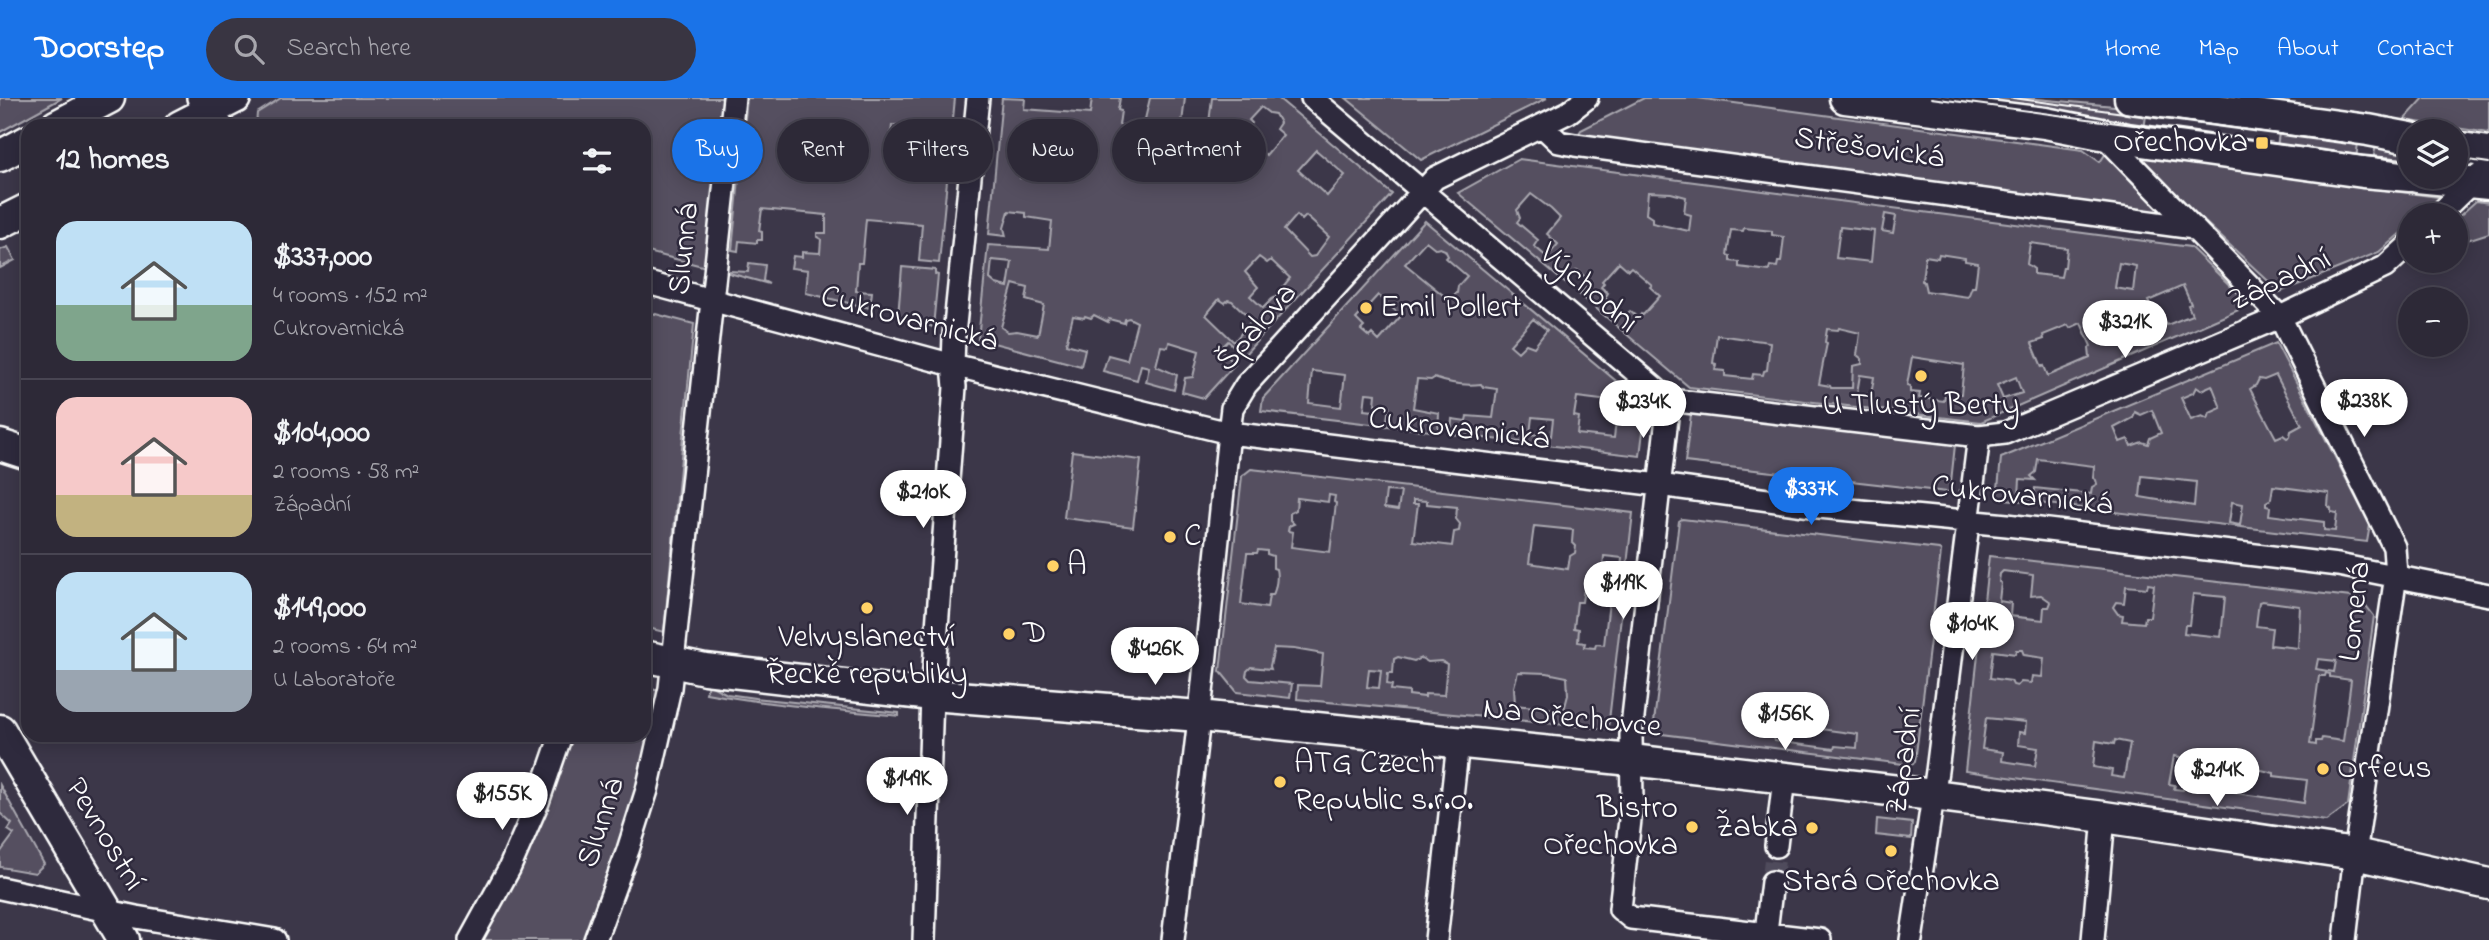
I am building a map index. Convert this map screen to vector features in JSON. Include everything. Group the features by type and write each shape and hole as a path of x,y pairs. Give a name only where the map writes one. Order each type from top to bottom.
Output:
{"street":[{"path":"69,119 109,98"},
{"path":"213,118 235,98"},
{"path":"213,118 238,109 246,98"},
{"name":"Slunná","path":"595,940 647,790 670,688 658,659 711,299 734,98"},
{"path":"924,940 932,695 955,387 953,365 978,98"},
{"name":"Východní","path":"1312,98 1669,400"},
{"name":"Špálova","path":"1173,940 1232,408 1246,385 1435,178 1569,112 1587,98"},
{"name":"Střešovická","path":"1845,98 2045,123 2103,135 2398,175"},
{"path":"2130,98 2398,136"},
{"name":"Střešovická","path":"1542,126 1552,137 1567,144 2194,228"},
{"name":"Lomená","path":"2103,135 2280,317 2394,547 2396,575 2354,854 2345,940"},
{"path":"0,156 21,145"},
{"path":"2468,149 2489,152"},
{"path":"2452,203 2483,177"},
{"path":"0,223 21,212"},
{"name":"Západní","path":"1911,940 1933,795 1979,436 2005,433 2280,317 2385,267 2398,255"},
{"name":"Cukrovarnická","path":"651,284 953,365 1229,433 1819,507 2007,525 2299,560 2396,575 2489,594"},
{"path":"1820,940 1766,937 1631,918 1623,913 1620,902 1632,802 1631,735 1669,400 1979,436"},
{"path":"0,445 21,452"},
{"name":"Na Ořechovce","path":"658,659 705,669 932,695 1199,716 1632,760 1933,795 2354,854 2489,884"},
{"name":"Pevnostní","path":"0,730 124,940"},
{"name":"Slunná","path":"470,940 509,869 538,802 559,742"},
{"path":"1436,940 1458,743"},
{"path":"1776,846 1784,778"},
{"path":"2093,940 2105,817"},
{"path":"1766,937 1772,882"},
{"path":"0,888 109,911 275,940"}],"shaded area":[{"path":"0,98 62,98 21,119 0,132"},
{"path":"281,98 724,98 722,119 672,119 672,182 715,182 706,267 651,253 651,119 257,119 257,113"},
{"path":"747,98 955,98 953,119 883,119 883,182 947,182 939,263 919,261 922,224 866,219 856,291 872,292 870,308 806,293 808,270 791,268 793,256 802,257 802,252 820,253 821,239 817,237 817,233 826,233 826,215 762,209 759,231 762,232 762,240 757,240 757,243 739,241 738,251 732,250 739,182 763,182 763,119 745,119"},
{"path":"1002,98 1025,99 1024,109 1090,114 1092,98 1120,98 1120,119 1112,119 1112,182 1266,182 1266,155 1283,135 1276,129 1280,123 1275,114 1261,107 1250,119 1209,119 1212,98 1278,98 1392,194 1244,355 1228,341 1220,349 1235,364 1204,398 1182,392 1185,378 1193,377 1199,351 1173,343 1169,342 1168,347 1161,346 1156,366 1177,375 1174,390 1146,382 1149,367 1141,365 1137,380 1103,371 1108,355 1127,360 1137,322 1129,318 1125,319 1124,323 1109,319 1108,322 1094,315 1091,318 1073,316 1066,344 1085,349 1081,366 978,339 988,245 1049,249 1052,221 1009,211 1004,228 1006,236 989,234","holes":["1316,150 1345,175 1327,196 1298,170","1297,215 1302,220 1306,216 1329,237 1315,256 1310,257 1284,230","1259,257 1267,263 1271,260 1290,278 1278,296 1263,308 1250,296 1258,287 1245,272","992,260 1012,262 1008,287 996,284 990,279","1013,284 1028,288 1026,300 1044,305 1038,335 1008,332 1001,327","1219,299 1225,303 1232,301 1252,320 1234,342 1206,315"]},
{"path":"1150,98 1185,98 1182,119 1145,119"},
{"path":"1346,98 1547,98 1421,160"},
{"path":"1644,98 1697,98 2083,150 2100,162 2106,153 2159,204 2158,214 1578,135 1581,130"},
{"path":"1887,98 2026,98 2147,109 2143,136"},
{"path":"2424,98 2489,98 2489,133 2468,130 2468,119 2405,119"},
{"path":"2280,126 2358,142 2356,160 2276,154"},
{"path":"2376,144 2398,144 2398,167 2373,161"},
{"path":"2146,158 2438,197 2439,200 2435,203 2398,203 2398,235 2379,252 2280,292 2142,163"},
{"path":"1519,159 2190,247 2244,299 2243,308 1981,422 1689,387 1580,295 1591,282 1577,270 1565,283 1458,193","holes":["1648,192 1686,197 1684,213 1691,215 1689,231 1652,223 1652,218 1646,214","1531,194 1560,218 1547,234 1558,244 1547,257 1534,246 1538,240 1517,222 1520,218 1517,210","1885,214 1896,216 1893,233 1882,231","1840,227 1874,231 1871,262 1836,258","1744,228 1772,231 1772,235 1784,237 1781,262 1778,262 1777,267 1770,266 1769,271 1739,267 1739,262 1730,261 1730,256 1727,255 1731,230 1743,231","2030,243 2067,248 2061,277 2034,274 2034,269 2027,264","1939,254 1978,263 1975,287 1972,287 1968,297 1926,291 1922,281 1925,256 1938,258","1619,262 1628,270 1631,267 1652,285 1650,287 1660,296 1638,318 1630,311 1626,315 1605,298 1608,293 1601,287 1604,283 1602,281","2119,263 2136,266 2133,291 2115,288","2183,286 2191,304 2188,305 2192,315 2167,325 2164,320 2157,320 2148,301","2081,323 2091,346 2090,358 2048,376 2032,343 2044,339 2043,335","1839,328 1860,333 1857,355 1862,359 1862,364 1853,366 1852,388 1831,388 1819,384 1827,343 1827,329","1717,335 1770,342 1767,370 1763,375 1753,374 1752,379 1725,376 1725,371 1715,370 1716,364 1713,363","1912,357 1964,365 1961,394 1958,394 1957,398 1945,396 1944,401 1919,398 1920,393 1910,392 1910,386 1907,385","1860,375 1874,377 1871,395 1857,393","2016,377 2022,393 2003,399 1997,385"]},
{"path":"2476,201 2489,203 2489,233 2468,240 2468,208"},
{"path":"1425,221 1646,406 1640,456 1451,434 1452,419 1466,421 1467,416 1493,418 1497,389 1483,387 1481,384 1457,384 1434,378 1417,379 1413,408 1439,413 1438,432 1386,426 1389,407 1375,405 1376,394 1366,393 1364,410 1374,411 1373,424 1381,425 1261,411 1263,398","holes":["1426,241 1436,249 1445,250 1448,256 1446,258 1467,276 1458,286 1457,293 1448,299 1405,264","1378,295 1401,316 1379,341 1372,334 1369,337 1361,330 1364,327 1356,319","1533,319 1547,330 1534,347 1526,344 1518,352 1510,345","1312,371 1345,375 1341,407 1309,403","1577,397 1618,402 1614,438 1577,434 1579,417 1574,416","1532,417 1553,419 1551,436 1530,434"]},
{"path":"8,247 15,260 0,268 0,250"},
{"path":"749,263 765,265 763,281 769,284 729,273 748,272"},
{"path":"902,267 935,270 938,275 933,327 898,317"},
{"path":"651,313 694,324 664,632 651,629"},
{"path":"2276,343 2370,525 2367,542 1997,498 2001,458","holes":["2276,375 2302,425 2291,431 2287,438 2283,435 2276,438 2250,389 2259,379 2264,380","2212,385 2221,408 2210,413 2208,419 2202,416 2191,420 2181,398 2193,393 2196,387 2201,390","2152,410 2161,433 2150,438 2148,444 2142,442 2131,446 2128,439 2120,442 2114,428 2133,418 2135,412 2141,415","2038,459 2094,466 2093,478 2097,484 2092,487 2091,494 2035,488 2034,498 2019,496 2020,479 2035,480 2031,476 2036,472","2142,476 2196,482 2194,506 2140,497","2273,486 2329,493 2328,506 2331,512 2337,513 2335,531 2324,530 2324,522 2269,515 2270,507 2266,506 2266,502 2271,499","2232,502 2243,504 2240,525 2229,523"]},
{"path":"1693,411 1953,442 1955,445 1950,491 1685,462"},
{"path":"1072,451 1141,460 1133,527 1064,518"},
{"path":"1251,469 1633,513 1608,729 1297,699 1298,685 1320,686 1323,654 1294,649 1274,648 1271,669 1251,667 1246,676 1250,680 1292,684 1290,698 1237,692 1220,671 1242,476","holes":["1386,491 1401,492 1398,510 1384,508","1329,495 1335,496 1330,552 1291,547 1293,532 1288,531 1289,526 1294,524 1290,520 1290,513 1296,510 1297,498 1328,502","1413,500 1457,507 1456,519 1460,524 1459,531 1454,532 1452,546 1413,541 1418,504 1413,504","1534,526 1573,530 1572,542 1576,546 1575,553 1570,556 1568,569 1529,563","1267,551 1267,554 1273,556 1273,568 1276,569 1277,575 1267,608 1241,604 1247,553","1604,556 1622,558 1621,570 1603,568","1584,589 1610,593 1604,645 1584,647 1585,643 1578,642 1579,629 1574,628 1577,602 1582,602","1398,657 1414,661 1421,658 1428,662 1441,661 1447,664 1444,695 1425,694 1425,697 1391,690 1392,685 1387,684 1388,673 1393,673 1394,659","1369,669 1381,670 1379,688 1367,687","1518,672 1567,677 1568,695 1564,710 1515,705 1514,687"]},
{"path":"1682,519 1939,549 1941,552 1915,762 1911,765 1654,733 1679,521","holes":["1776,723 1858,734 1857,748 1835,746 1834,749 1774,741"]},
{"path":"1989,556 2360,598 2374,616 2348,805 2326,821 1965,771","holes":["2003,571 2033,575 2031,596 2041,595 2051,602 2049,607 2044,607 2043,620 2010,616 2011,603 1999,601 1999,582","2148,584 2154,585 2150,617 2145,617 2144,623 2122,621 2123,615 2118,614 2113,607 2116,602 2124,603 2126,586 2147,588","2193,594 2225,597 2221,637 2184,633 2185,625 2189,625","2259,602 2300,606 2298,648 2270,645 2272,628 2256,626","2016,650 2022,650 2024,655 2044,658 2042,677 2032,676 2031,683 2021,682 2017,686 2011,681 1990,678 1993,651 2015,654","2318,659 2336,661 2334,672 2316,669","2326,673 2330,674 2330,677 2351,680 2343,741 2322,738 2321,741 2316,741 2316,745 2310,744 2319,676 2325,676","1986,718 2026,722 2025,733 2019,732 2018,745 2038,748 2035,766 2002,761 2003,752 1982,749","2115,740 2130,743 2124,778 2111,776 2112,770 2093,767 2096,741 2114,744","2174,756 2213,762 2225,761 2221,788 2211,786 2212,776 2205,775 2203,789 2184,786 2183,790 2174,789 2175,785 2169,784","2249,767 2274,773 2274,776 2307,780 2304,803 2235,793 2238,769 2248,770"]},
{"path":"708,684 727,694 899,713 899,716 803,707 706,693"},
{"path":"651,689 663,692 646,770 589,940 474,940 564,742 651,742"},
{"path":"0,785 44,864 35,873 0,867 0,853 14,834 8,830 12,824 0,813"},
{"path":"1877,819 1912,823 1911,839 1876,835"}],"tunnel":[{"path":"1772,882 1776,846"}],"tram line":[{"path":"1931,98 2398,160"},
{"path":"2013,98 2354,144"},
{"path":"2468,160 2489,163"}],"place":[{"name":"Ořechovka","path":"2262,143"},
{"name":"Emil Pollert","path":"1366,308"},
{"name":"U Tlustý Berty","path":"1921,376"},
{"name":"C","path":"1170,537"},
{"name":"A","path":"1053,566"},
{"name":"Velvyslanectví Řecké republiky","path":"867,608"},
{"name":"D","path":"1009,634"},
{"name":"Orfeus","path":"2323,769"},
{"name":"ATG Czech Republic s.r.o.","path":"1280,782"},
{"name":"Bistro Ořechovka","path":"1692,827"},
{"name":"Žabka","path":"1812,828"},
{"name":"Stará Ořechovka","path":"1891,851"}]}
